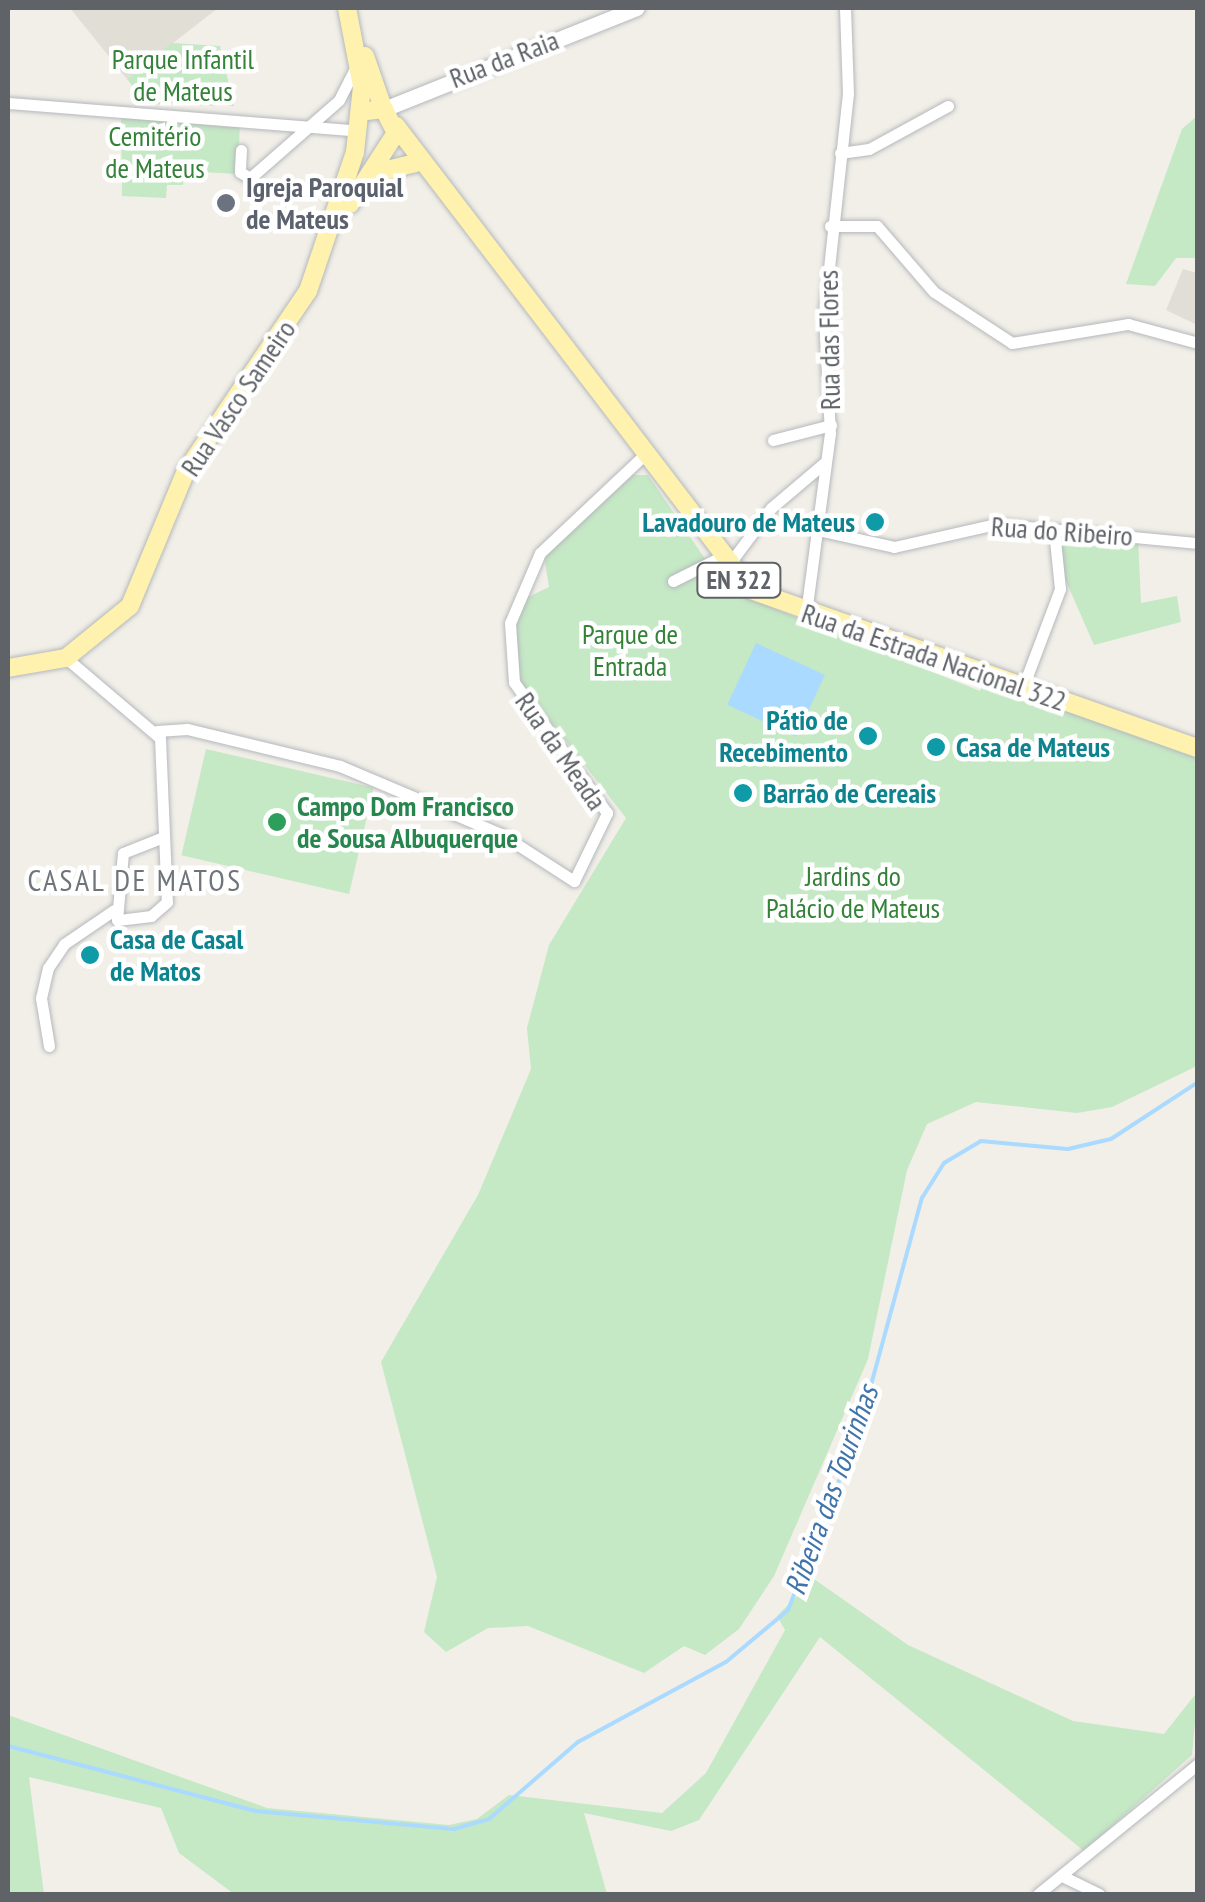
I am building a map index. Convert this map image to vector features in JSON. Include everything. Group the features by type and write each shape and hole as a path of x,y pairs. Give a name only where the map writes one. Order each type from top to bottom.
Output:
{"main road":[{"path":"337,226 386,146 389,116 347,8"},
{"name":"Rua da Raia","path":"389,116 410,96 426,89 637,8"},
{"path":"337,226 357,124 356,37"},
{"path":"373,74 410,96"},
{"path":"357,124 389,116 426,89"},
{"name":"EN 322","path":"389,116 446,189"},
{"name":"EN 322","path":"357,124 416,163 446,189"},
{"path":"366,178 387,164 416,163"},
{"name":"Rua da Estrada Nacional 322","path":"446,189 723,562 755,592 1198,748"},
{"name":"Rua Vasco Sameiro","path":"8,668 66,658 103,636 140,591 186,471 288,326 337,226"}],"street":[{"name":"Rua das Flores","path":"806,613 813,529 831,425 830,226 840,154 845,8"},
{"path":"241,150 240,172 250,178 315,122 351,84 356,37"},
{"path":"8,103 357,124"},
{"path":"840,154 869,149 948,106"},
{"path":"830,226 878,226 934,292 1012,343 1128,324 1198,344"},
{"path":"773,440 831,425"},
{"name":"Rua da Meada","path":"158,731 190,729 352,770 501,834 574,882 607,812 514,682 510,623 540,553 644,455"},
{"path":"673,580 723,562 771,508 824,464"},
{"name":"Rua do Ribeiro","path":"813,529 894,547 980,525 1198,543"},
{"path":"1023,687 1060,586 1054,530"},
{"path":"66,658 158,731 165,905 125,921 114,910"},
{"path":"49,1046 46,973 64,944 114,910 123,853 162,837"},
{"path":"1038,1894 1198,1764"},
{"path":"1084,1859 1096,1892"},
{"path":"1062,1876 1096,1892"}],"shaded area":[{"path":"70,8 218,8 127,79"},
{"path":"1183,269 1197,273 1197,325 1166,310"}],"green space":[{"name":"Parque Infantil de Mateus","path":"172,43 220,46 234,106 146,104 127,79"},
{"name":"Cemitério de Mateus","path":"121,115 240,120 238,174 184,171 183,185 167,185 166,198 122,196"},
{"path":"1197,116 1197,258 1176,258 1155,286 1126,284 1182,129"},
{"name":"Jardins do Palácio de Mateus","path":"633,475 648,475 716,575 753,600 980,691 984,682 1197,758 1197,1066 1112,1107 1077,1113 976,1102 927,1124 907,1170 868,1359 774,1576 739,1629 705,1655 684,1646 644,1673 528,1626 488,1628 446,1652 424,1632 437,1577 381,1362 478,1195 531,1069 527,1028 549,945 626,818 520,682 515,629 522,600 549,587 544,556"},
{"path":"1056,533 1138,538 1141,603 1177,596 1181,622 1094,645 1062,572"},
{"name":"Campo Dom Francisco de Sousa Albuquerque","path":"206,749 374,788 349,894 181,855"},
{"path":"814,1579 908,1645 1073,1721 1164,1734 1198,1691 1192,1755 1084,1851 820,1637 699,1820 671,1831 584,1813 607,1894 234,1894 179,1853 161,1808 29,1777 44,1894 8,1894 8,1715 267,1808 449,1825 477,1819 509,1795 662,1813 706,1773 785,1630 777,1616"}],"water":[{"path":"756,643 825,675 796,737 727,705"}],"waterway":[{"name":"Ribeira das Tourinhas","path":"8,1746 255,1811 454,1829 489,1819 578,1742 726,1662 788,1610 858,1433 922,1198 944,1163 981,1141 1068,1149 1111,1139 1198,1082"}],"place":[{"name":"Igreja Paroquial de Mateus","path":"226,203"},
{"name":"Lavadouro de Mateus","path":"875,522"},
{"name":"Pátio de Recebimento","path":"868,736"},
{"name":"Casa de Mateus","path":"936,747"},
{"name":"Barrão de Cereais","path":"743,793"},
{"name":"Campo Dom Francisco de Sousa Albuquerque","path":"277,822"},
{"name":"Casa de Casal de Matos","path":"90,955"}],"district":[{"name":"CASAL DE MATOS","path":"135,880"}],"park label":[{"name":"Parque de Entrada","path":"630,650"}]}
